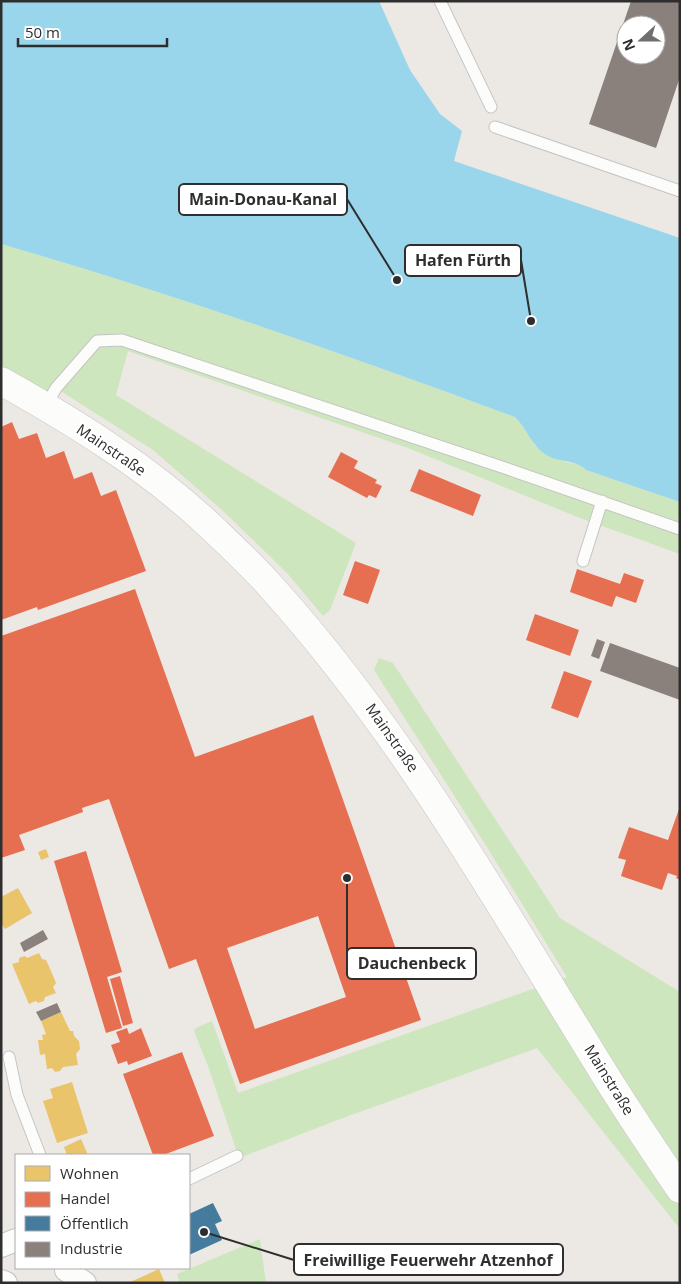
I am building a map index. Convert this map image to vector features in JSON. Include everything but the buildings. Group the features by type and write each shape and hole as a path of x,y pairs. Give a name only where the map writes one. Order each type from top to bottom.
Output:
{"main road":[{"name":"Mainstraße","path":"1,381 46,406 134,463 206,523 272,587 337,664 397,744 471,855 613,1088 680,1189"}],"street":[{"path":"1,1246 15,1240"},
{"path":"63,1274 85,1283"},
{"path":"1,1281 6,1283"}],"lane":[{"path":"440,1 491,108"},
{"path":"495,128 680,191"},
{"path":"46,406 56,388 97,342 122,340 680,529"},
{"path":"583,561 602,502"},
{"path":"9,1058 17,1096 40,1154"},
{"path":"190,1179 237,1156"}],"green space":[{"path":"1,244 195,304 515,417 535,446 565,462 582,465 586,470 680,502 680,554 580,518 408,448 128,351 116,395 356,543 330,610 323,616 287,573 222,510 153,450 56,388 46,406 1,381"},
{"path":"379,658 393,663 560,918 680,992 680,1229 537,1048 343,1118 239,1158 208,1066 194,1031 196,1028 212,1021 238,1093 567,977 374,670"},
{"path":"260,1239 266,1283 180,1283 177,1274"}],"water":[{"path":"1,1 379,1 410,70 440,114 462,131 454,161 680,238 680,502 586,470 577,464 550,457 536,446 515,417 195,304 1,244"}],"place":[{"name":"Main-Donau-Kanal","path":"397,280"},
{"name":"Hafen Fürth","path":"531,321"},
{"name":"Dauchenbeck","path":"347,878"},
{"name":"Freiwillige Feuerwehr Atzenhof","path":"204,1232"}]}
